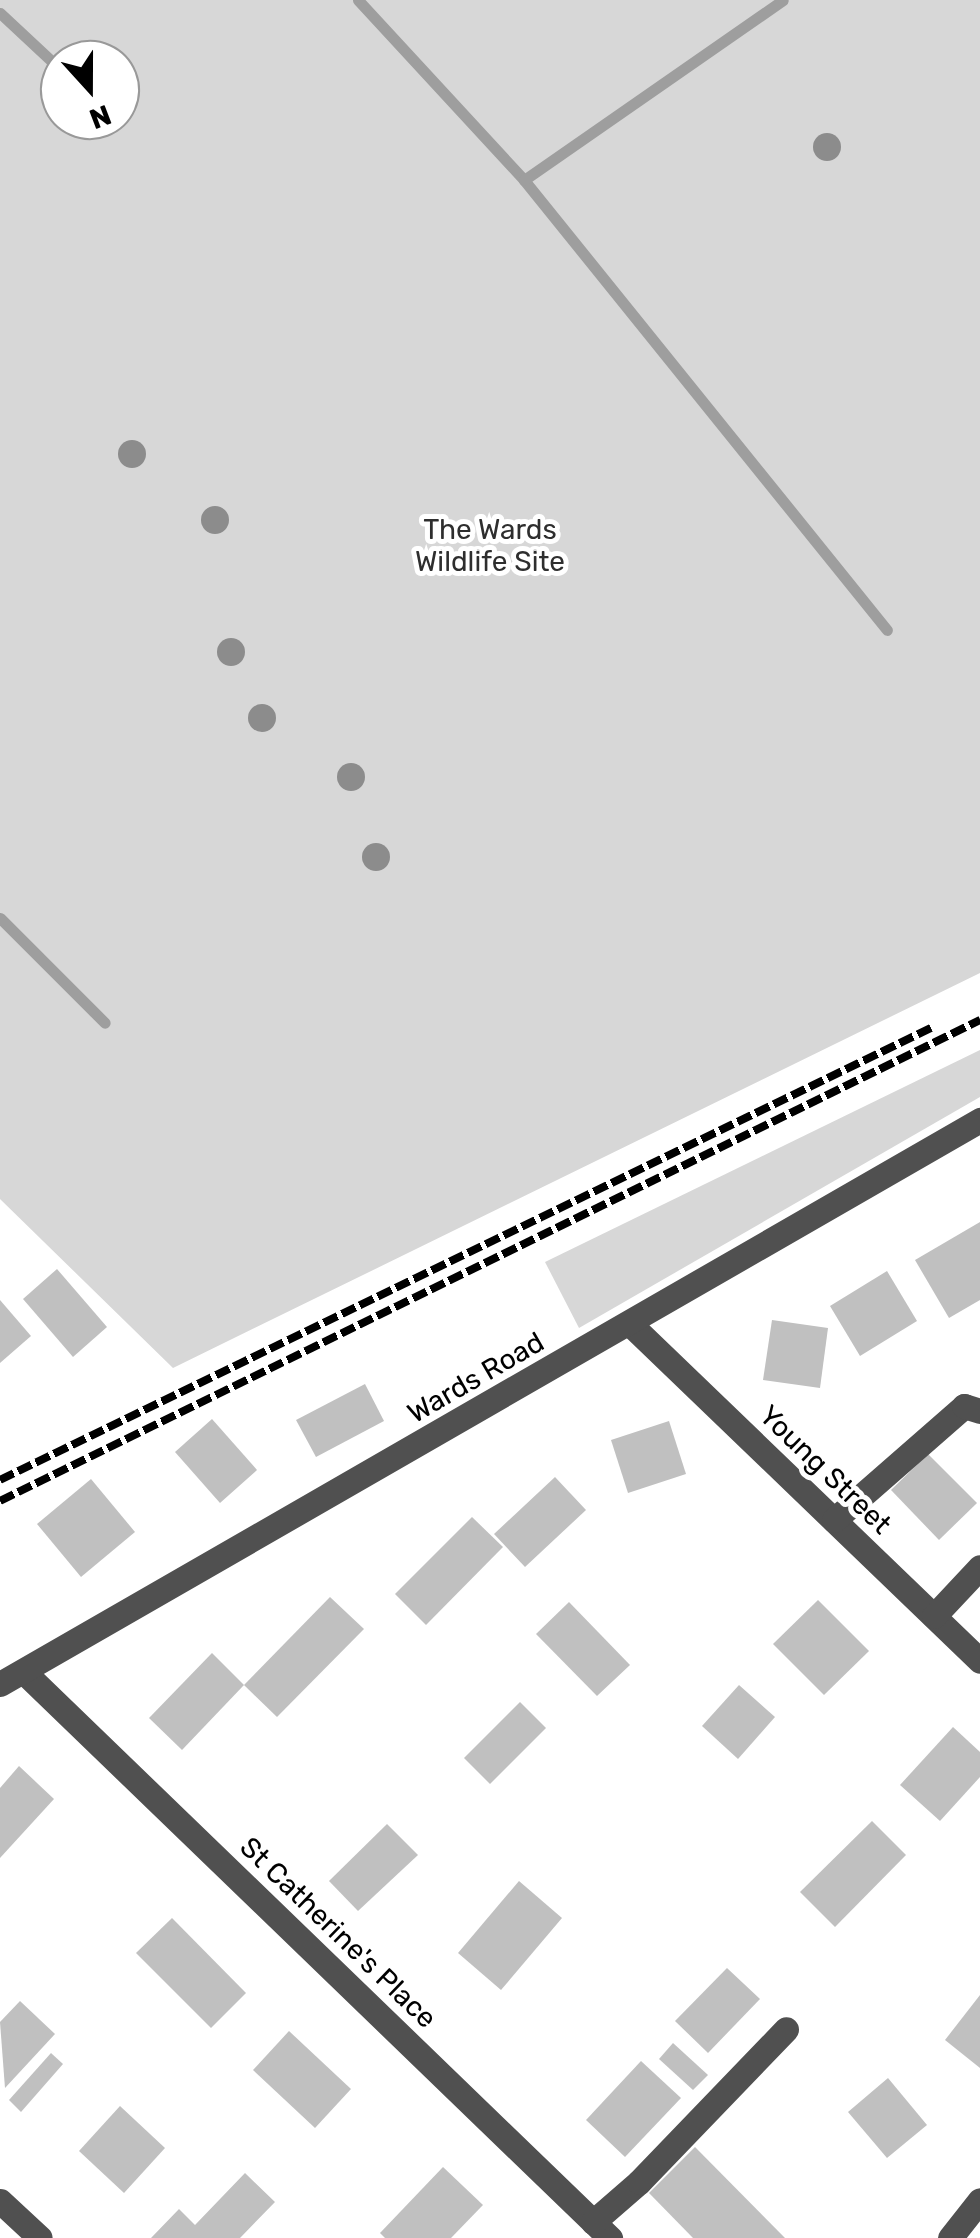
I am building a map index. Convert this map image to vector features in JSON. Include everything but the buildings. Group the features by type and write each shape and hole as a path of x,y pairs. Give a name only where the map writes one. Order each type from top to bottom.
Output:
{"street":[{"name":"Wards Road","path":"0,1684 980,1120"},
{"name":"Young Street","path":"629,1324 980,1660"},
{"path":"834,1520 964,1406 980,1411"},
{"path":"934,1616 980,1567"},
{"name":"St Catherine's Place","path":"24,1672 601,2230"},
{"path":"601,2230 639,2182 786,2029"},
{"path":"950,2238 980,2200"},
{"path":"0,2201 40,2238"}],"green space":[{"name":"The Wards Wildlife Site","path":"0,0 980,0 980,973 173,1368 0,1199"},
{"path":"980,1050 980,1097 579,1328 545,1262"}],"waterway":[{"path":"358,0 524,180 887,630"},
{"path":"524,180 783,0"},
{"path":"0,13 40,50"},
{"path":"0,918 105,1023"}],"railway":[{"path":"0,1501 980,1020"},
{"path":"0,1480 931,1028"}]}
